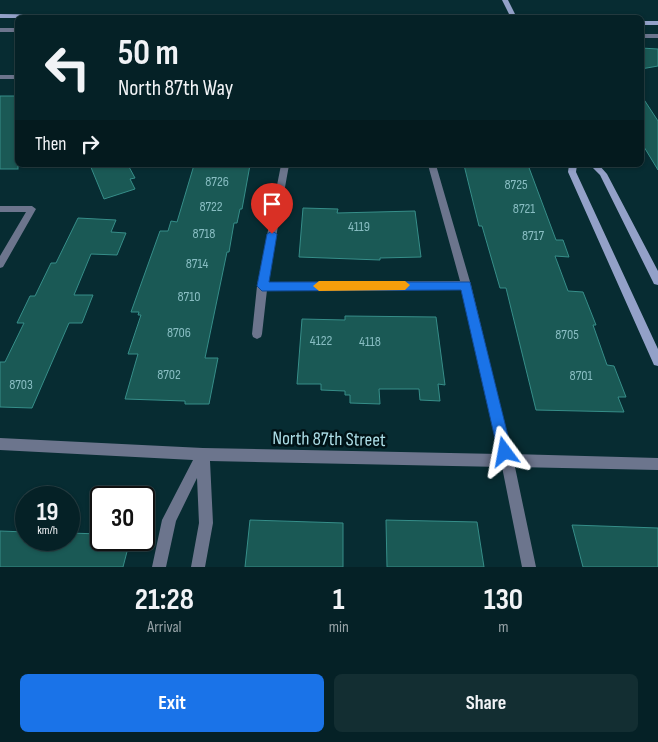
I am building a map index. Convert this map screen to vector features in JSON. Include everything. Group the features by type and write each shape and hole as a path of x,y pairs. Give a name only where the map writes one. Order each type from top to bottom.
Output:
{"main road":[{"path":"505,0 512,15"},
{"path":"0,16 15,16"},
{"path":"644,23 658,23"},
{"path":"573,167 572,172 658,361"},
{"path":"596,167 603,174 658,281"}],"street":[{"path":"0,30 15,30"},
{"path":"644,36 658,36"},
{"path":"0,77 15,77"},
{"path":"257,334 262,286 284,167"},
{"path":"433,167 466,285 529,567"},
{"path":"0,208 32,209 0,264"},
{"path":"262,286 466,285"},
{"name":"North 87th Street","path":"0,444 203,454 658,464"},
{"path":"159,567 169,520 203,454"},
{"path":"198,567 206,523 203,454"}],"building":[{"path":"644,48 658,49 658,66 644,68"},
{"path":"0,96 15,96 15,167 18,167 18,169 0,169"},
{"path":"644,100 658,121 658,170 644,147"},
{"path":"91,167 129,167 135,178 130,179 135,189 104,199"},
{"path":"193,167 250,167 242,209 240,209 237,223 234,223 229,252 227,252 205,358 218,358 209,404 185,404 185,401 125,399 138,354 128,354 141,315 138,315 139,312 131,312 160,231 168,231 171,221 177,222"},
{"path":"464,167 529,167 556,240 563,240 569,257 555,256 568,291 583,292 596,325 593,325 607,365 614,366 626,397 618,397 624,412 536,410 506,288 500,288 482,226 479,226"},
{"path":"303,208 338,209 337,213 415,211 421,257 380,258 380,260 299,257"},
{"path":"78,218 116,220 111,232 126,233 117,255 91,254 74,295 93,295 82,323 69,323 32,408 0,407 0,362 5,362 24,323 17,323 30,296 35,296 51,263 56,263"},
{"path":"345,316 436,317 445,385 438,384 440,401 420,400 419,389 379,389 380,404 350,403 350,395 345,395 345,391 321,390 321,384 297,384 302,319 345,320"},
{"path":"250,520 343,523 343,567 245,567"},
{"path":"386,520 477,522 484,567 387,567"},
{"path":"572,525 658,528 658,567 583,567"},
{"path":"0,531 15,532 15,551 80,551 80,533 90,534 90,551 127,551 123,567 0,567"}],"slow traffic":[{"path":"319,286 405,285"}],"route":[{"path":"272,234 262,286 466,285 505,452"}]}
